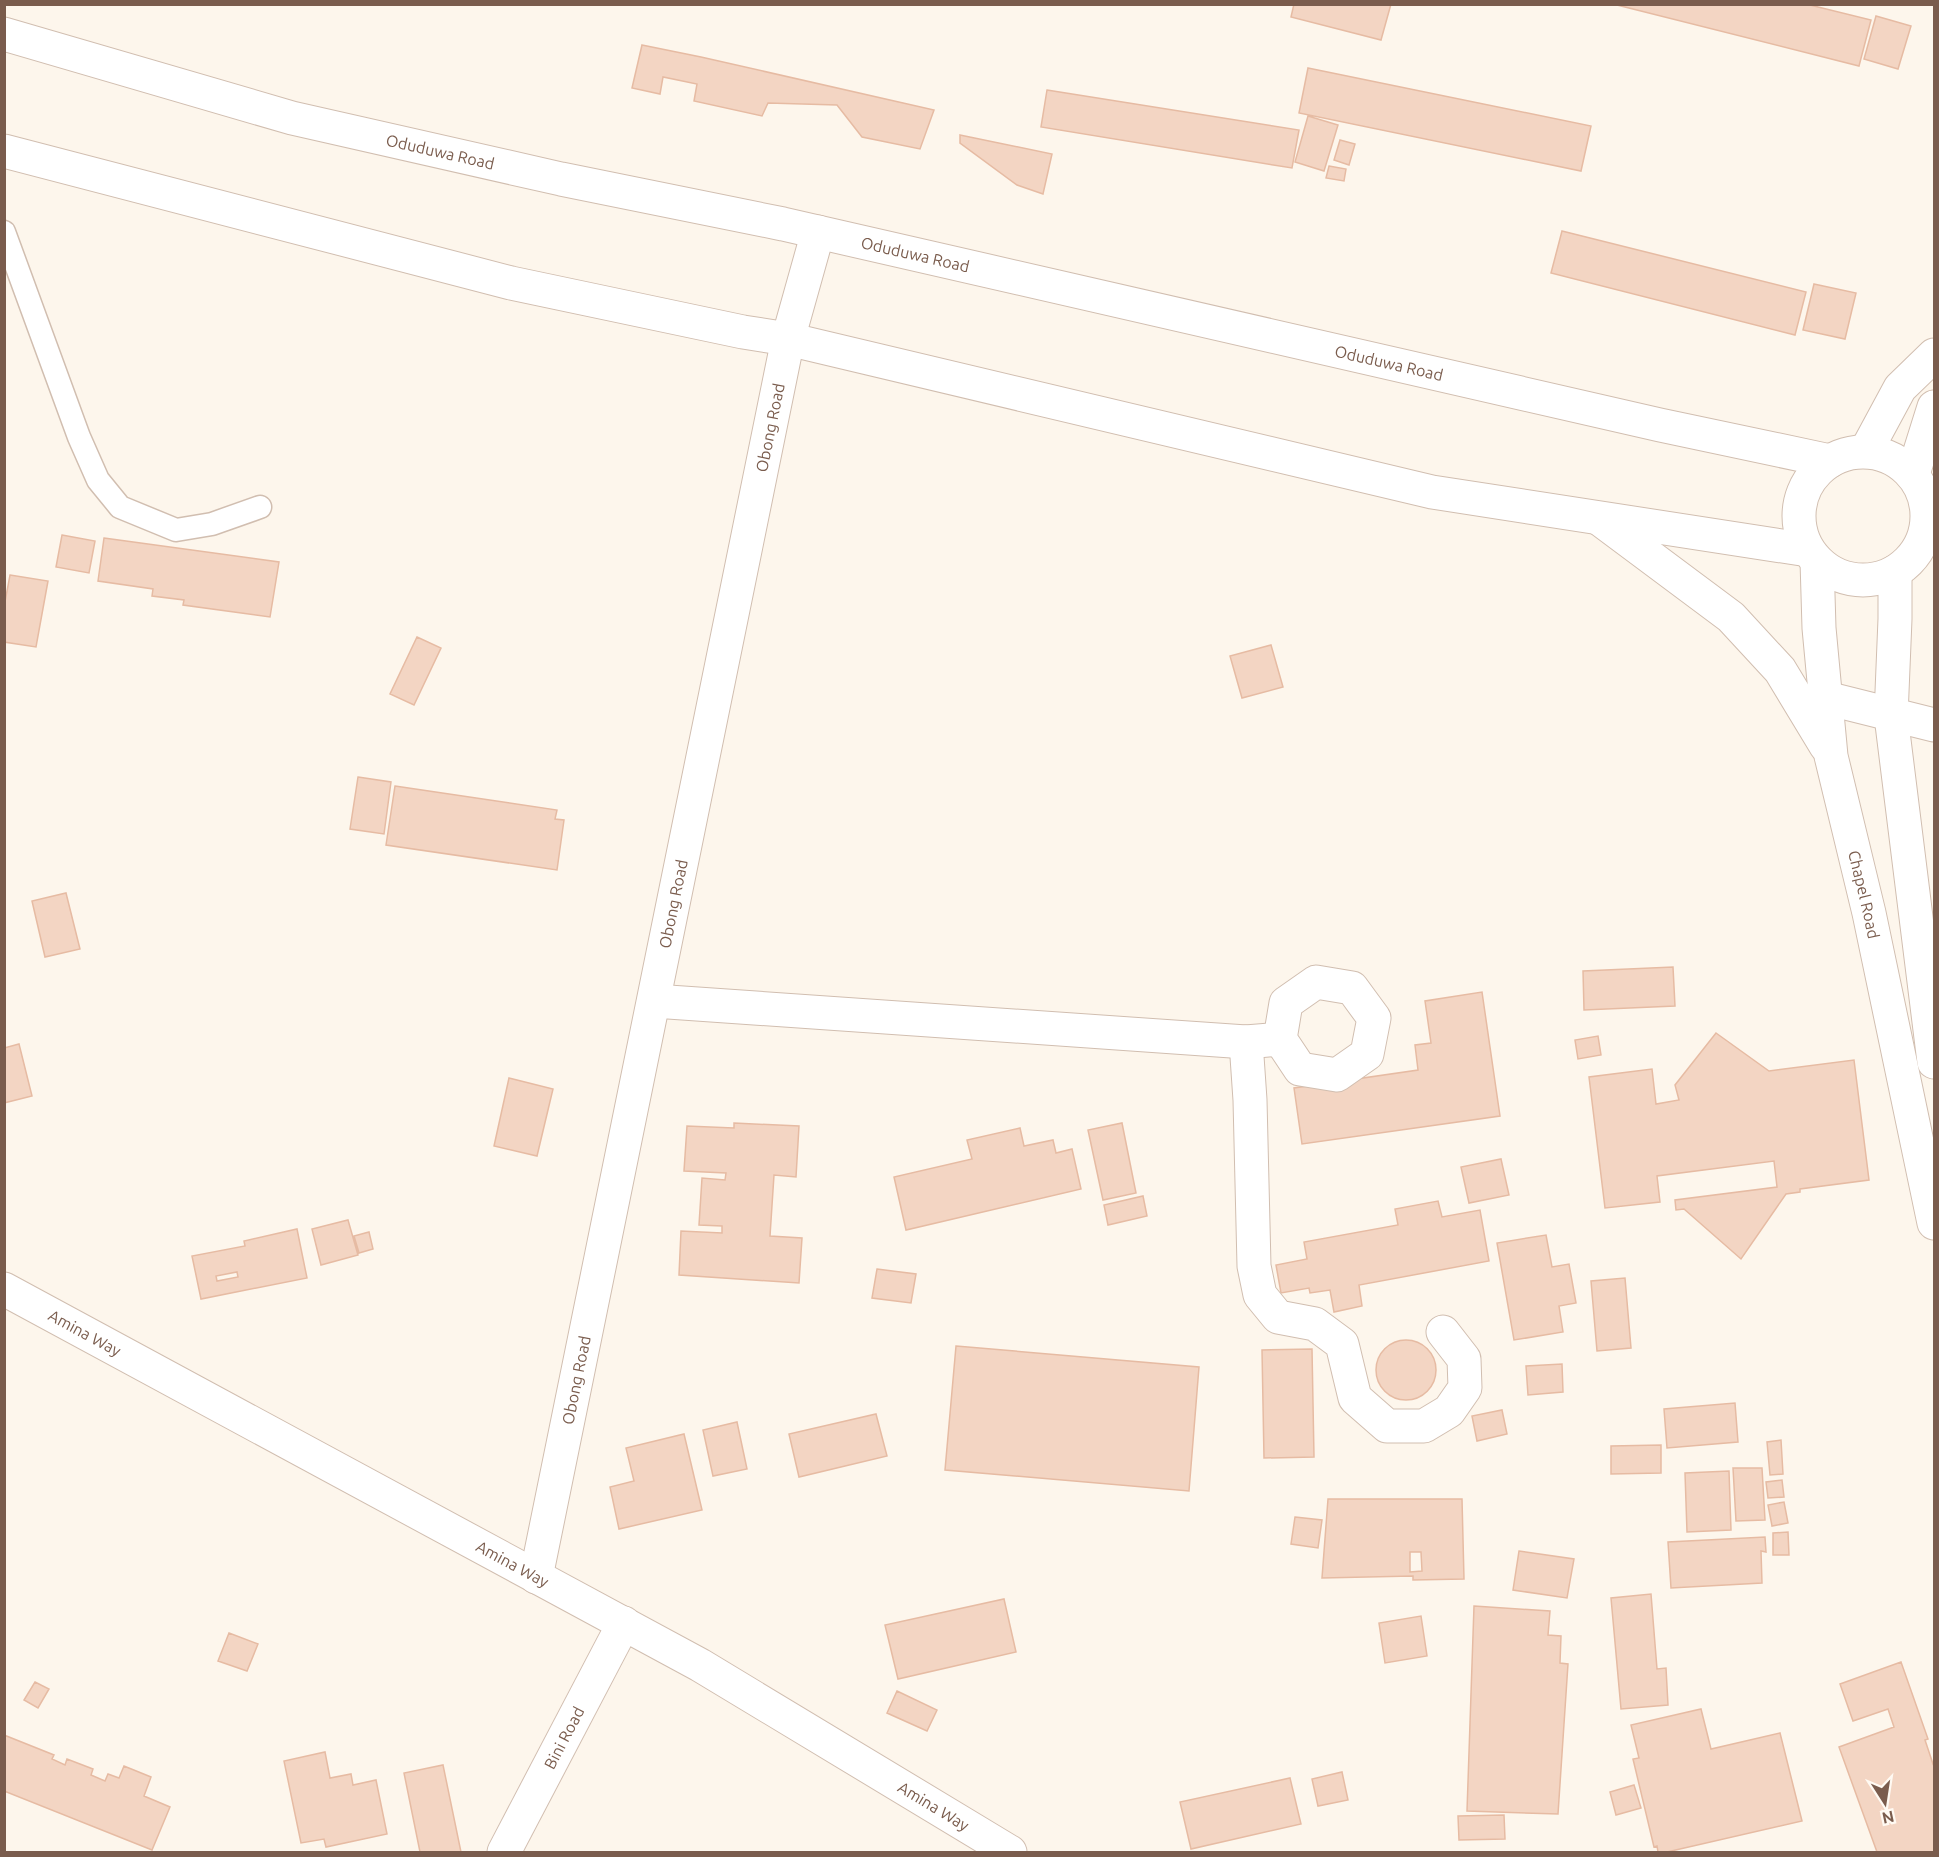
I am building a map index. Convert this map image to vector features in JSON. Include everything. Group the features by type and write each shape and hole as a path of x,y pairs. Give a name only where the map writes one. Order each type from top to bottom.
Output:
{"street":[{"name":"Oduduwa Road","path":"4,34 292,118 549,177 818,232 1648,422 1830,461"},
{"path":"4,151 511,283 743,332 788,339 1432,492 1597,517 1813,556"},
{"name":"Obong Road","path":"536,1577 788,339 818,232"},
{"path":"1866,451 1900,388 1935,355"},
{"path":"1913,474 1935,407"},
{"path":"1866,451 1900,462 1913,474 1922,488 1927,503 1928,520 1925,535 1918,550 1908,562 1895,572 1875,579 1854,580 1834,573 1813,556 1800,532 1798,511 1803,491 1814,474 1830,461 1847,453 1866,451"},
{"path":"1597,517 1731,617 1780,670 1831,756"},
{"name":"Chapel Road","path":"1813,556 1831,756 1872,925 1935,1222"},
{"path":"1895,572 1896,619 1891,716 1935,1062"},
{"path":"1826,698 1891,716 1935,725"},
{"path":"654,1001 1246,1042 1280,1039"},
{"path":"1246,1042 1250,1100 1254,1266 1260,1295 1278,1317 1316,1324 1342,1344 1355,1398 1387,1426 1425,1426 1449,1411 1465,1388 1464,1359 1443,1332"},
{"name":"Amina Way","path":"4,1289 700,1665 1011,1852"},
{"name":"Bini Road","path":"504,1852 624,1623"}],"lane":[{"path":"4,232 79,437 98,480 120,507 176,530 212,524 260,507"}],"building":[{"path":"1294,4 1391,4 1381,40 1291,17"},
{"path":"1613,4 1806,4 1871,20 1859,66"},
{"path":"1876,16 1911,26 1898,69 1864,59"},
{"path":"642,45 934,110 920,149 862,137 837,105 768,103 762,116 694,101 697,84 663,77 660,94 632,88"},
{"path":"1308,68 1591,126 1581,171 1299,113"},
{"path":"1047,90 1299,130 1292,168 1041,127"},
{"path":"1308,116 1338,125 1324,171 1295,162"},
{"path":"960,135 1052,154 1043,194 1017,185 960,143"},
{"path":"1340,140 1355,144 1349,165 1334,160"},
{"path":"1329,166 1346,169 1344,181 1326,178"},
{"path":"1562,231 1806,292 1795,335 1551,273"},
{"path":"1814,284 1856,293 1845,339 1803,330"},
{"path":"62,535 95,541 89,573 56,567"},
{"path":"104,538 279,562 270,617 183,605 184,600 152,596 153,589 98,581"},
{"path":"10,575 48,581 36,647 4,642 4,607"},
{"path":"417,637 441,648 414,705 390,694"},
{"path":"1271,645 1283,687 1242,698 1230,656"},
{"path":"358,777 391,782 384,834 350,829"},
{"path":"395,786 557,810 555,819 564,820 557,870 386,845"},
{"path":"66,893 80,949 45,957 32,901"},
{"path":"1673,967 1675,1006 1584,1010 1583,971"},
{"path":"1482,992 1500,1116 1302,1144 1294,1088 1418,1070 1415,1045 1431,1043 1425,1001"},
{"path":"1716,1033 1769,1071 1854,1060 1869,1180 1800,1189 1800,1192 1786,1194 1741,1259 1684,1209 1676,1210 1675,1200 1777,1187 1774,1161 1657,1176 1660,1202 1605,1208 1589,1077 1652,1069 1656,1104 1679,1100 1675,1085"},
{"path":"1598,1036 1601,1055 1578,1059 1575,1040"},
{"path":"19,1044 32,1096 4,1103 4,1048"},
{"path":"509,1078 553,1089 537,1156 494,1146"},
{"path":"734,1123 799,1126 796,1177 774,1175 770,1236 802,1238 799,1283 679,1275 681,1231 722,1233 722,1226 699,1225 702,1178 725,1180 726,1173 684,1171 687,1126 734,1128"},
{"path":"1122,1123 1136,1193 1103,1200 1088,1130"},
{"path":"1020,1128 1024,1146 1053,1140 1056,1153 1072,1149 1081,1189 906,1230 894,1177 972,1159 967,1140"},
{"path":"1501,1159 1509,1195 1469,1203 1461,1167"},
{"path":"1143,1196 1147,1216 1108,1225 1104,1205"},
{"path":"1438,1201 1442,1217 1480,1210 1489,1261 1359,1285 1362,1306 1334,1312 1330,1290 1310,1293 1309,1288 1281,1293 1276,1265 1307,1259 1304,1242 1398,1225 1395,1209"},
{"path":"348,1220 358,1255 321,1265 312,1229"},
{"path":"297,1229 307,1278 201,1299 192,1256 245,1246 244,1241","holes":["237,1272 238,1277 217,1281 216,1276"]},
{"path":"369,1232 373,1249 359,1253 354,1236"},
{"path":"1546,1235 1552,1267 1569,1264 1576,1303 1559,1306 1563,1332 1514,1340 1497,1243"},
{"path":"877,1269 916,1274 911,1303 872,1298"},
{"path":"1625,1278 1631,1348 1597,1351 1591,1281"},
{"path":"1400,1340 1412,1340 1423,1345 1431,1353 1436,1370 1434,1382 1423,1395 1412,1400 1400,1400 1389,1395 1381,1387 1376,1376 1376,1364 1381,1353 1389,1345"},
{"path":"956,1346 1199,1367 1189,1491 945,1470"},
{"path":"1312,1349 1314,1457 1264,1458 1262,1350"},
{"path":"1562,1364 1563,1392 1528,1395 1526,1366"},
{"path":"1735,1403 1738,1442 1667,1448 1664,1409"},
{"path":"1502,1410 1507,1434 1477,1441 1472,1416"},
{"path":"876,1414 887,1456 799,1477 789,1434"},
{"path":"737,1422 747,1469 713,1476 703,1430"},
{"path":"684,1434 702,1510 619,1529 610,1487 634,1481 626,1448"},
{"path":"1781,1440 1783,1474 1770,1475 1767,1442"},
{"path":"1661,1445 1661,1473 1611,1474 1611,1446"},
{"path":"1733,1468 1762,1468 1765,1520 1736,1521"},
{"path":"1729,1471 1731,1530 1687,1532 1685,1473"},
{"path":"1782,1480 1784,1497 1768,1498 1766,1482"},
{"path":"1328,1499 1462,1499 1464,1579 1413,1580 1413,1576 1322,1578","holes":["1410,1552 1421,1552 1422,1571 1410,1572"]},
{"path":"1784,1502 1788,1523 1772,1526 1768,1505"},
{"path":"1295,1517 1322,1520 1318,1548 1291,1544"},
{"path":"1788,1532 1789,1555 1773,1555 1773,1533"},
{"path":"1765,1537 1766,1552 1761,1551 1762,1583 1671,1588 1668,1542"},
{"path":"1519,1551 1574,1559 1567,1598 1513,1590"},
{"path":"1651,1594 1657,1669 1666,1668 1668,1705 1621,1709 1611,1598"},
{"path":"1004,1599 1016,1652 898,1679 885,1625"},
{"path":"1474,1606 1550,1611 1548,1635 1561,1636 1560,1663 1568,1664 1558,1814 1467,1811"},
{"path":"1421,1616 1427,1656 1385,1663 1379,1623"},
{"path":"229,1633 258,1644 247,1671 218,1661"},
{"path":"1901,1662 1934,1763 1934,1852 1877,1852 1839,1747 1894,1727 1888,1709 1853,1721 1840,1684"},
{"path":"35,1682 49,1689 38,1708 24,1700"},
{"path":"897,1691 937,1710 927,1731 887,1713"},
{"path":"1701,1709 1711,1749 1780,1733 1802,1821 1667,1852 1658,1852 1657,1846 1654,1847 1633,1759 1639,1758 1631,1725"},
{"path":"4,1735 54,1755 52,1759 65,1765 67,1759 93,1769 91,1775 105,1781 108,1774 119,1778 124,1766 151,1777 144,1796 170,1807 152,1850 4,1791"},
{"path":"325,1752 330,1778 351,1774 353,1785 376,1780 387,1834 326,1847 324,1839 301,1843 284,1761"},
{"path":"443,1765 461,1852 420,1852 404,1773"},
{"path":"1342,1772 1348,1800 1318,1806 1312,1779"},
{"path":"1290,1778 1301,1824 1191,1849 1180,1802"},
{"path":"1634,1785 1641,1808 1616,1815 1610,1792"},
{"path":"1504,1815 1505,1839 1459,1840 1458,1816"}]}
